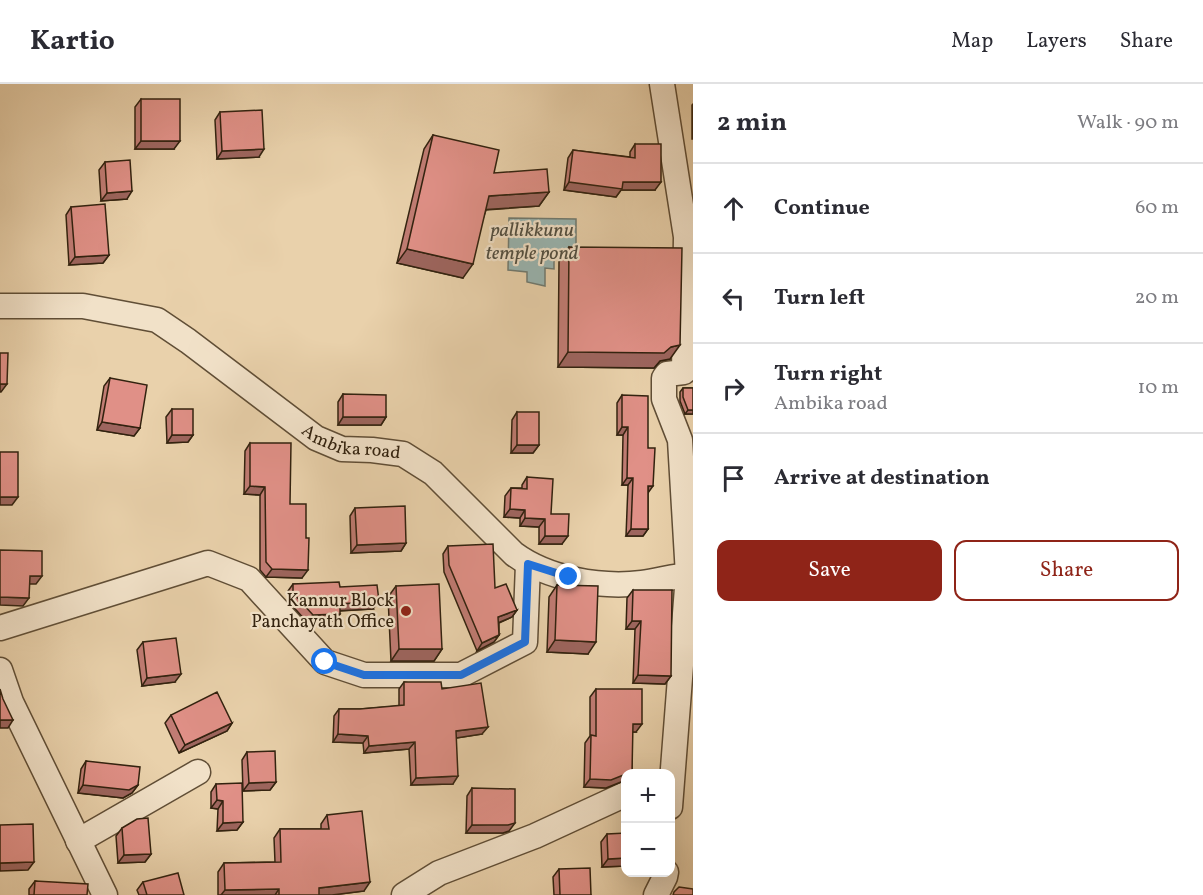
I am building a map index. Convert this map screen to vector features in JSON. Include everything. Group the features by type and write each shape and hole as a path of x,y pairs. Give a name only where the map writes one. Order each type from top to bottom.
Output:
{"street":[{"path":"662,84 686,237 684,372 667,374 663,378 664,399 680,440 690,575 663,769"},
{"name":"Ambika road","path":"0,306 83,306 156,320 188,341 316,438 342,449 403,454 433,473 514,554 528,564 593,584 620,585 690,575"},
{"path":"0,628 208,563 249,579 325,662 364,675 461,675 525,642 528,564"},
{"path":"0,670 11,702 105,895"},
{"path":"78,841 198,772"},
{"path":"404,895 439,873 535,836 621,796"},
{"path":"656,895 665,877"}],"water":[{"name":"pallikkunu temple pond","path":"509,218 576,219 576,253 554,254 554,269 545,268 545,286 527,282 527,272 508,270"}],"building":[{"path":"141,99 180,99 180,141 141,141"},
{"path":"262,110 264,149 222,151 220,112"},
{"path":"433,135 499,150 494,173 547,169 549,192 489,196 473,264 407,249"},
{"path":"635,144 661,144 661,182 623,182 622,189 569,182 573,150 635,158"},
{"path":"130,160 132,191 107,193 105,162"},
{"path":"105,204 109,255 75,257 71,207"},
{"path":"569,247 682,248 680,345 671,347 664,353 568,352"},
{"path":"0,353 8,353 7,384 0,384"},
{"path":"110,378 147,385 140,428 102,422"},
{"path":"683,388 693,388 693,410 688,410 683,397"},
{"path":"343,394 386,395 386,417 343,417"},
{"path":"622,395 648,396 648,448 655,448 653,486 648,486 648,529 631,529 633,478 627,478 628,427 622,427"},
{"path":"172,409 193,409 193,435 172,435"},
{"path":"517,412 539,412 539,445 517,445"},
{"path":"250,443 291,443 290,504 306,504 306,538 309,538 308,570 272,569 266,562 265,487 250,486"},
{"path":"0,452 18,452 18,497 0,497"},
{"path":"527,477 553,479 551,514 569,514 568,536 545,536 545,519 525,518 525,510 510,509 511,488 527,489"},
{"path":"405,506 406,543 357,545 355,508"},
{"path":"493,544 495,588 506,584 517,610 498,617 499,635 482,643 449,565 448,546"},
{"path":"0,550 42,551 42,576 30,576 29,598 0,597"},
{"path":"339,582 340,587 377,585 379,601 340,604 340,614 313,615 293,593 293,584"},
{"path":"439,584 442,649 399,649 396,586"},
{"path":"557,585 598,586 596,642 555,640"},
{"path":"633,590 672,590 671,676 638,675 641,621 632,621"},
{"path":"176,638 181,674 147,678 143,642"},
{"path":"404,682 441,682 442,689 481,683 488,727 456,731 458,776 416,778 415,742 369,746 368,736 338,734 339,709 404,705"},
{"path":"0,689 3,699 13,720 0,720"},
{"path":"596,689 642,689 642,724 633,724 632,769 621,769 621,776 611,780 590,779 591,735 596,736"},
{"path":"217,692 232,723 185,745 171,715"},
{"path":"275,751 276,782 249,783 247,752"},
{"path":"86,761 140,767 138,785 129,790 83,785"},
{"path":"242,783 243,822 223,823 223,801 217,800 216,784"},
{"path":"472,788 515,789 515,823 472,825"},
{"path":"362,811 370,882 319,888 319,895 279,895 279,889 225,890 224,863 281,862 280,829 329,829 327,815"},
{"path":"148,818 151,854 124,855 122,828 137,819"},
{"path":"33,824 34,862 0,863 0,825"},
{"path":"621,833 621,858 608,859 607,834"},
{"path":"590,868 591,895 560,895 559,869"},
{"path":"178,873 184,895 147,895 143,882"},
{"path":"35,881 88,884 87,895 34,895"},
{"path":"679,887 693,889 693,895 673,895"}],"place":[{"name":"Kannur Block Panchayath Office","path":"406,611"}],"route":[{"path":"325,662 364,675 461,675 525,642 528,564 569,577"}]}
